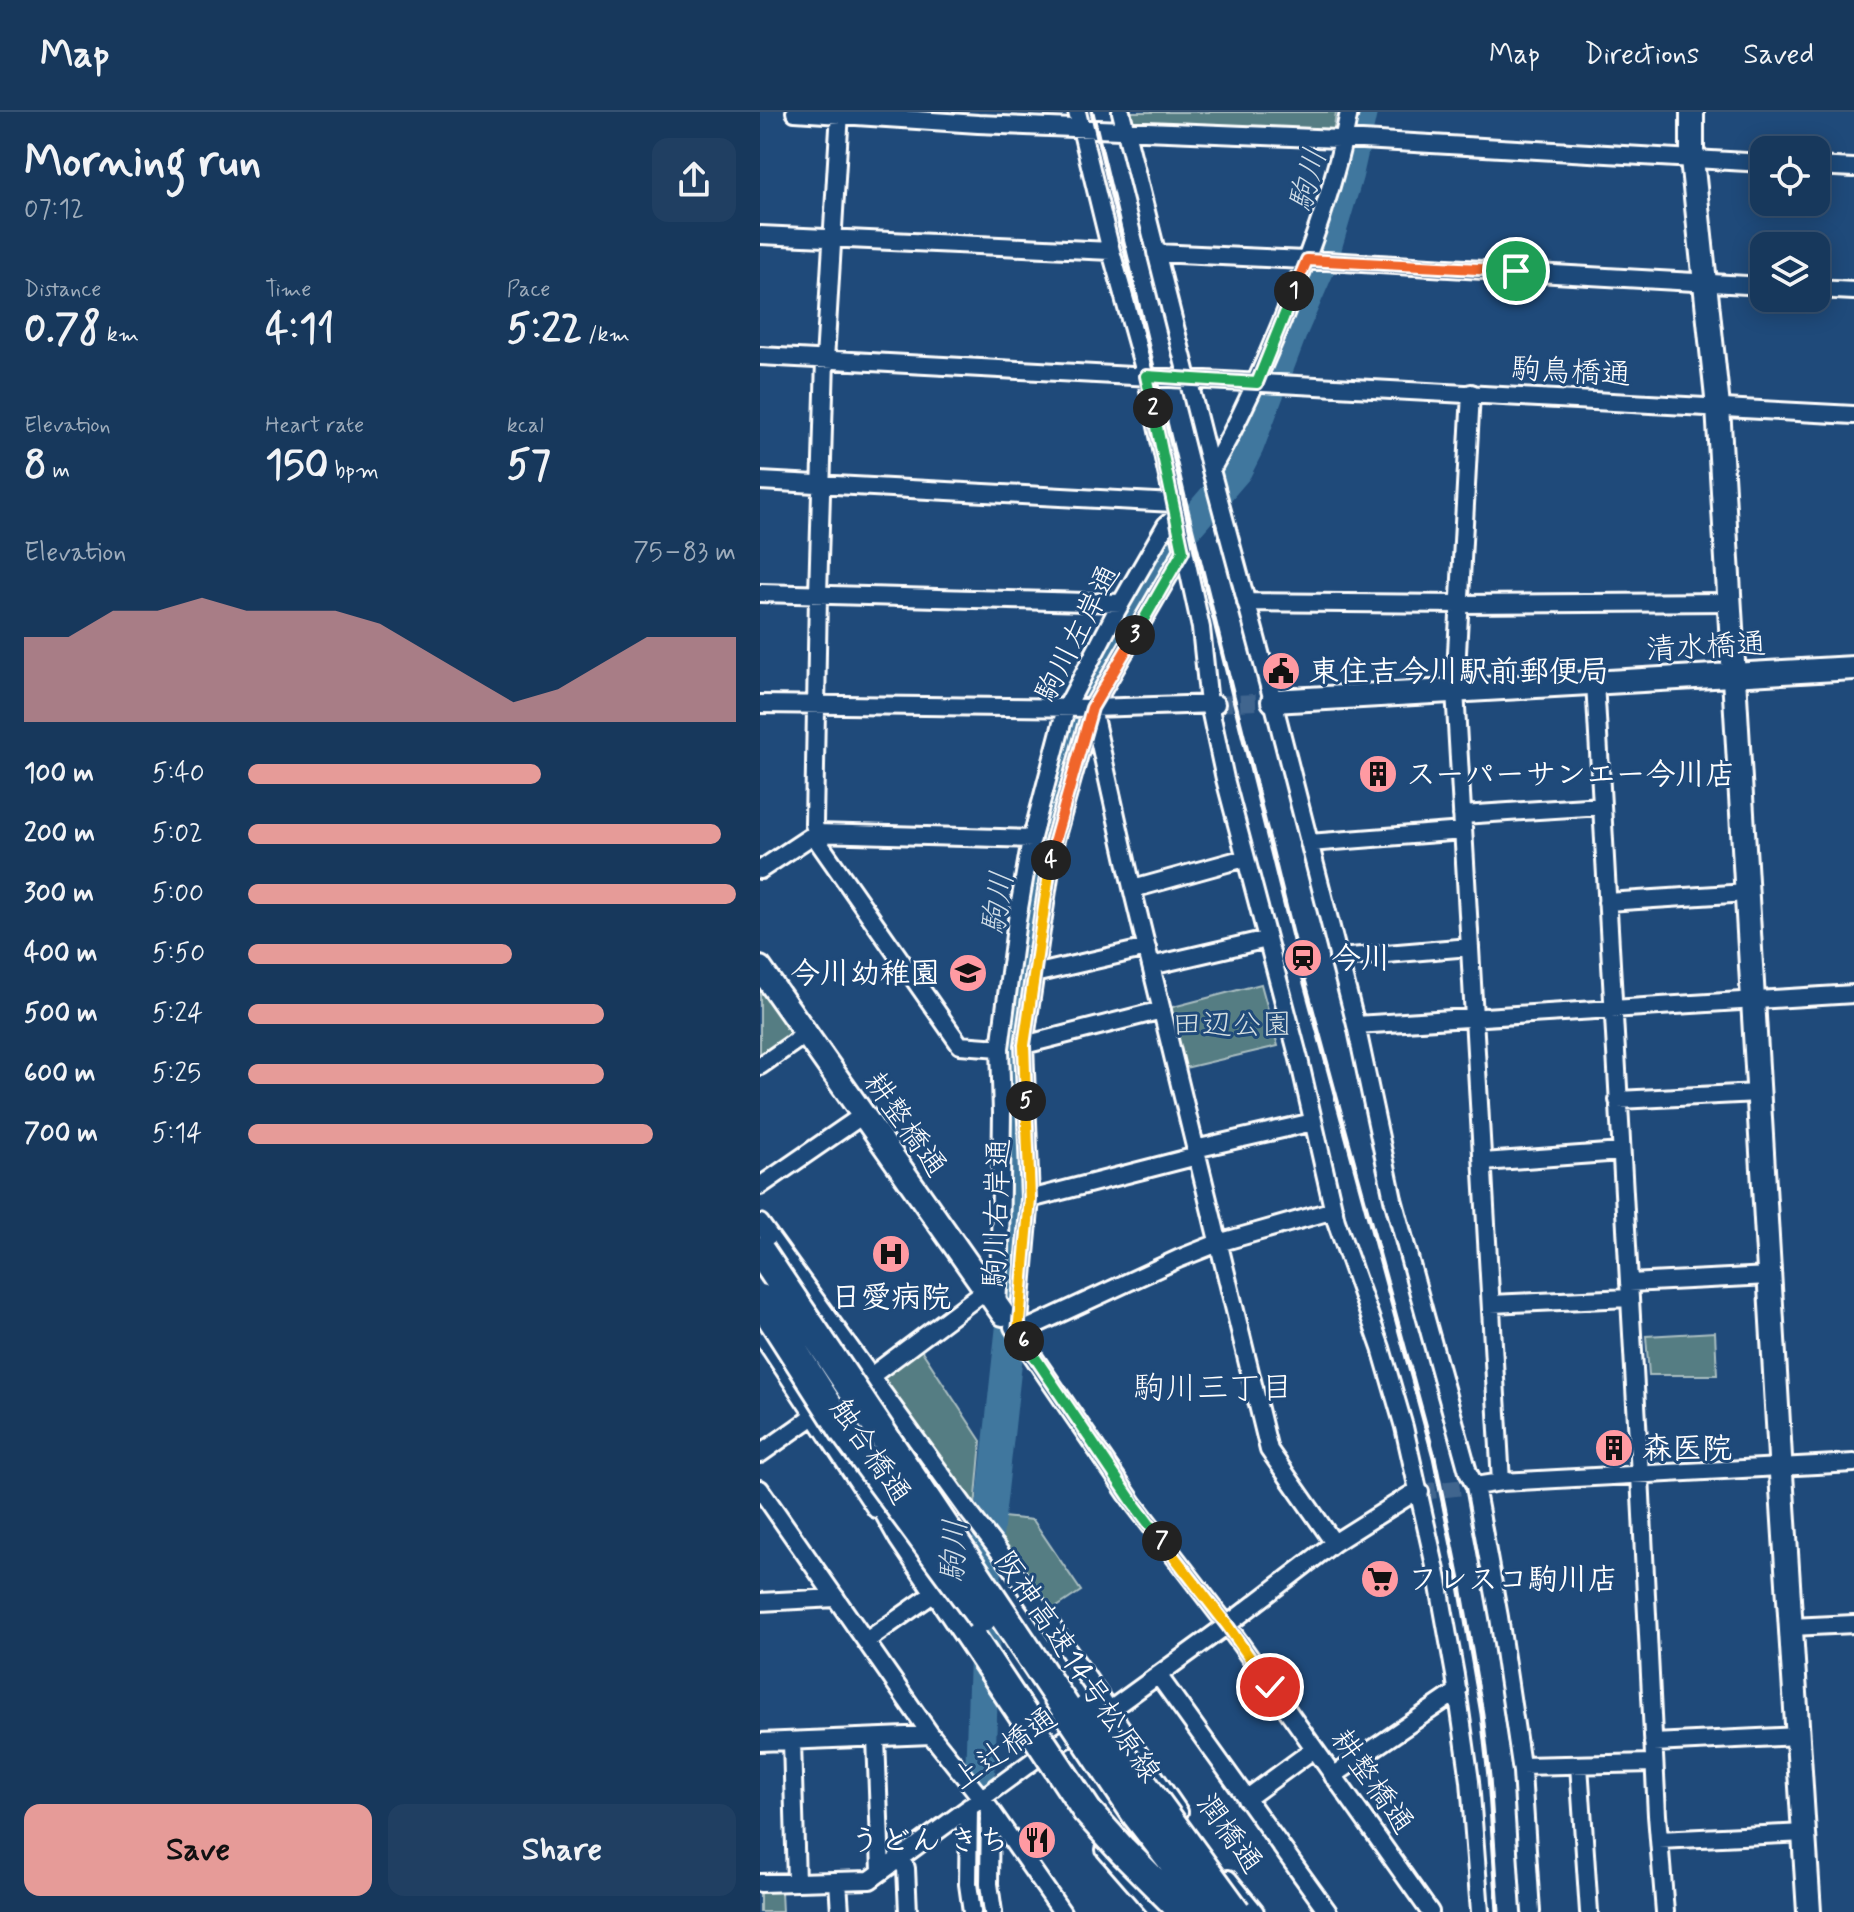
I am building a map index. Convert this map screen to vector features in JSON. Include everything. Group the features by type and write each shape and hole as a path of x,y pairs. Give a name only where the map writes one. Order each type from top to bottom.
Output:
{"highway":[{"name":"阪神高速14号松原線","path":"760,1251 1137,1815 1215,1912"},
{"name":"阪神高速14号松原線","path":"760,1299 845,1432 1008,1653 1144,1854 1191,1912"},
{"path":"845,1432 903,1536 1087,1811 1184,1912"},
{"path":"973,1571 1045,1647 1236,1912"}],"street":[{"path":"795,112 978,124 1079,120 1125,129 1750,162"},
{"path":"1121,112 1212,477 1356,1025 1393,1199 1468,1472 1475,1486 1499,1617 1521,1766 1531,1912"},
{"path":"1212,477 1260,383 1307,260 1344,140 1349,112"},
{"path":"1692,112 1692,159 1718,407 1809,1912"},
{"path":"840,114 825,360 814,824 819,843 960,1045 1000,1048"},
{"path":"1079,120 1146,376 1201,628 1225,779 1299,1059 1334,1210 1385,1361 1419,1492 1458,1691 1470,1781 1480,1912"},
{"path":"1830,167 1854,168"},
{"path":"760,235 1111,251"},
{"path":"1156,253 1750,285"},
{"path":"1830,290 1854,291"},
{"path":"760,356 1146,376"},
{"name":"駒鳥橋通","path":"1146,376 1854,415"},
{"path":"1471,393 1455,690 1501,1482"},
{"path":"760,481 1176,515"},
{"name":"駒川左岸通","path":"995,1303 1002,1113 1000,1048 1017,920 1032,839 1068,708 1121,603 1166,525 1176,515"},
{"name":"駒川右岸通","path":"1017,1333 1030,1199 1024,1045 1054,843 1092,708 1183,551"},
{"path":"760,593 1121,603"},
{"path":"1246,602 1730,602"},
{"name":"清水橋通","path":"1273,701 1854,668"},
{"path":"1595,682 1654,1763 1665,1912"},
{"path":"760,704 1092,708 1212,704"},
{"path":"1092,708 1151,966 1269,1450 1334,1543"},
{"path":"1309,843 1602,806"},
{"path":"760,870 816,833 1032,839"},
{"path":"1133,889 1245,858"},
{"path":"1607,902 1747,893"},
{"path":"1151,966 1267,939"},
{"path":"1338,958 1470,947"},
{"path":"1034,974 1147,948"},
{"name":"耕整橋通","path":"760,968 1134,1504 1227,1625 1430,1912"},
{"path":"1356,1025 1854,994"},
{"path":"1024,1045 1162,1010"},
{"path":"760,1066 806,1034"},
{"path":"1618,1100 1758,1093"},
{"path":"760,1186 863,1115"},
{"path":"1030,1199 1313,1122"},
{"path":"1483,1162 1621,1152"},
{"path":"1017,1333 1218,1243 1334,1210"},
{"path":"760,1223 870,1377"},
{"path":"1491,1304 1769,1276"},
{"path":"760,1454 870,1377 995,1303"},
{"name":"触合橋通","path":"760,1333 1106,1852 1159,1912"},
{"name":"潤橋通","path":"870,1377 997,1549 1204,1848 1255,1912"},
{"path":"1475,1486 1501,1482 1854,1463"},
{"path":"760,1489 931,1735 969,1783 980,1804 1062,1912"},
{"name":"上辻橋通","path":"760,1883 870,1880 897,1858 980,1804 1041,1755 1110,1710 1334,1543 1419,1492"},
{"path":"866,1641 933,1594"},
{"path":"760,1602 836,1598"},
{"path":"1791,1627 1854,1624"},
{"path":"1158,1675 1328,1912"},
{"path":"1333,1776 1458,1691"},
{"path":"760,1742 931,1735"},
{"path":"1653,1743 1798,1736"},
{"path":"876,1738 881,1871"},
{"path":"792,1741 796,1882"},
{"path":"1246,1799 1314,1749"},
{"path":"1521,1766 1654,1763"},
{"path":"1579,1765 1589,1912"},
{"path":"972,1912 968,1884 980,1804"},
{"path":"980,1804 993,1912"},
{"path":"1659,1840 1805,1833"},
{"path":"897,1858 906,1868 908,1912"},
{"path":"838,1881 840,1912"}],"green space":[{"path":"1130,112 1336,112 1333,135 1135,132"},
{"path":"760,984 793,1030 792,1037 760,1059"},
{"name":"田辺公園","path":"1261,984 1278,1046 1185,1068 1169,1008"},
{"path":"1715,1332 1717,1375 1649,1375 1646,1336"},
{"path":"920,1348 981,1441 975,1508 879,1378"},
{"path":"1003,1517 1033,1520 1081,1591 1051,1611 1001,1540"},
{"path":"781,1891 782,1912 760,1912 760,1892"}],"waterway":[{"name":"駒川","path":"980,1777 988,1536 1013,1307 1018,1121 1011,1046 1042,844 1076,725 1088,692 1109,651 1135,612 1169,549 1237,470 1249,446 1322,263 1348,175 1362,112"},
{"name":"駒川","path":"979,1818 977,1878 981,1912"}],"tunnel":[{"path":"1216,704 1273,701"},
{"path":"1420,1492 1475,1486"}],"railway":[{"path":"1092,112 1300,965 1434,1457 1482,1714 1498,1912"}],"place":[{"name":"東住吉今川駅前郵便局","path":"1281,671"},
{"name":"スーパーサンエー今川店","path":"1378,774"},
{"name":"今川","path":"1303,958"},
{"name":"今川幼稚園","path":"968,973"},
{"name":"日愛病院","path":"891,1254"},
{"name":"森医院","path":"1614,1448"},
{"name":"フレスコ駒川店","path":"1380,1579"},
{"name":"うどん きち","path":"1037,1840"}],"district":[{"name":"駒川三丁目","path":"1213,1387"}],"route":[{"path":"1270,1687 1227,1625 1134,1504 1018,1333 1030,1199 1024,1045 1054,843 1092,708 1183,551 1146,376 1257,383 1307,260 1516,271"}]}
